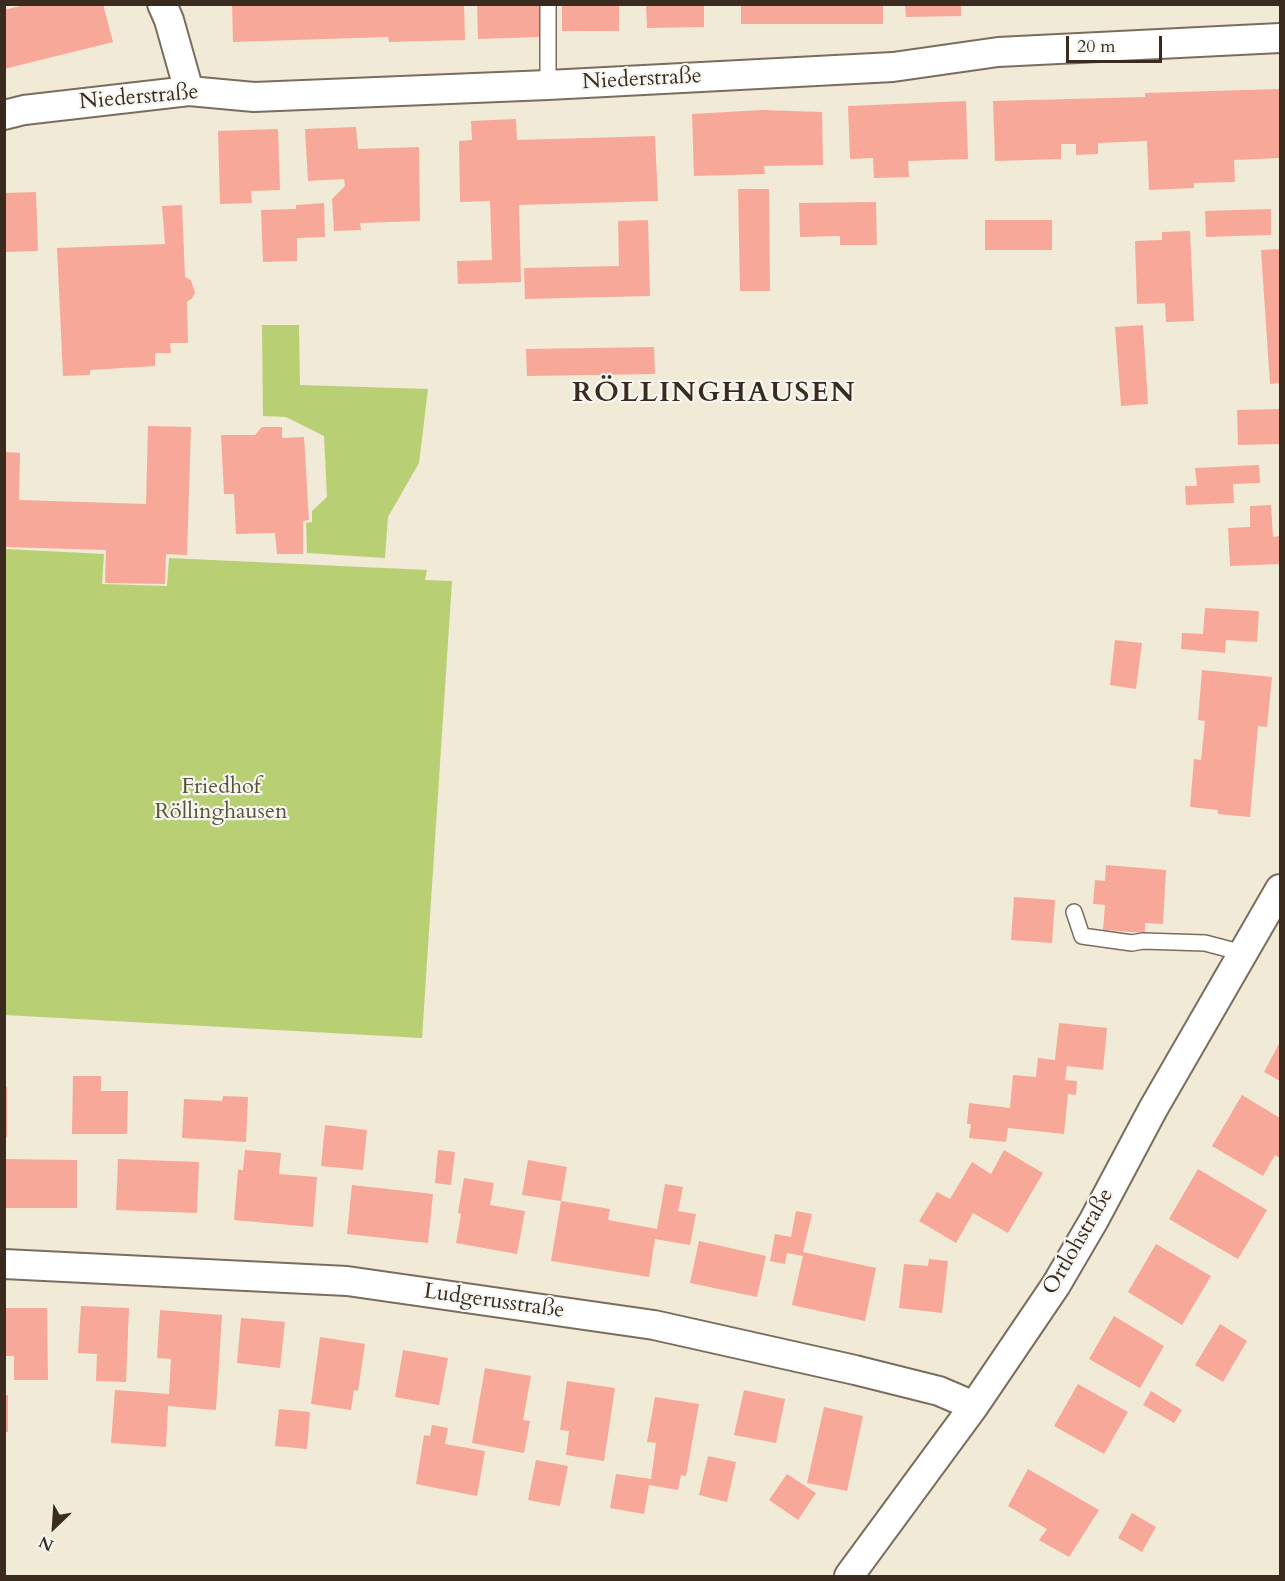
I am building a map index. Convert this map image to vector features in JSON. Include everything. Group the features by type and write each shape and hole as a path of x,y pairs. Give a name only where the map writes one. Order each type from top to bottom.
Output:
{"street":[{"path":"162,4 169,20 189,91"},
{"name":"Niederstraße","path":"4,116 24,110 189,91 254,97 548,85 893,67 998,52 1281,38"},
{"name":"Ortlohstraße","path":"849,1576 974,1406 1056,1285 1094,1220 1153,1109 1281,889"},
{"name":"Ludgerusstraße","path":"4,1264 347,1281 654,1325 928,1389 974,1406"}],"lane":[{"path":"548,4 548,85"},
{"path":"1074,912 1082,936 1132,943 1143,941 1205,943 1243,953"}],"green space":[{"path":"262,325 299,325 300,385 428,389 419,463 388,517 385,558 307,553 306,523 312,522 312,511 327,497 324,436 286,417 263,416"},
{"name":"Friedhof Röllinghausen","path":"5,549 104,554 102,584 167,586 169,558 427,570 425,580 452,581 422,1038 5,1015"}],"building":[{"path":"28,4 103,4 113,42 4,69 4,10"},
{"path":"232,4 464,4 465,40 389,42 388,37 233,42"},
{"path":"477,4 539,4 540,37 478,39"},
{"path":"562,4 619,4 619,31 562,31"},
{"path":"646,4 704,4 704,27 647,28"},
{"path":"741,4 883,4 883,24 741,24"},
{"path":"905,4 961,4 961,16 906,17"},
{"path":"1280,89 1280,158 1234,160 1235,182 1194,183 1194,188 1149,190 1147,141 1098,143 1098,154 1076,155 1076,144 1061,144 1061,159 995,161 993,101 1145,97 1145,93"},
{"path":"966,101 968,159 908,161 909,177 874,178 873,158 850,159 848,106"},
{"path":"762,110 822,112 823,165 764,166 765,174 694,176 692,114"},
{"path":"516,119 517,140 655,136 658,201 519,205 521,282 458,284 457,261 492,260 490,201 460,202 459,141 472,140 471,121"},
{"path":"356,127 358,149 419,147 420,221 360,223 361,230 334,231 332,199 345,186 344,179 308,181 305,129"},
{"path":"278,129 280,190 251,191 252,203 220,204 218,131"},
{"path":"738,189 769,189 770,291 740,291"},
{"path":"36,192 38,251 4,252 4,193"},
{"path":"876,202 877,245 840,245 840,236 800,237 799,203"},
{"path":"324,203 325,237 297,238 297,261 263,262 261,210 296,209 296,205"},
{"path":"182,205 185,277 191,280 195,293 187,302 188,343 170,343 171,353 155,353 155,366 90,370 90,375 63,376 57,248 165,244 162,206"},
{"path":"1271,209 1271,235 1206,237 1205,211"},
{"path":"648,220 650,296 525,299 524,268 619,266 618,221"},
{"path":"985,220 1052,220 1052,250 985,250"},
{"path":"1190,231 1194,321 1166,322 1165,303 1137,304 1135,241 1162,240 1162,232"},
{"path":"1280,249 1280,383 1270,384 1261,250"},
{"path":"1143,325 1148,404 1121,406 1115,327"},
{"path":"654,347 655,374 527,376 526,349"},
{"path":"1280,409 1280,444 1238,445 1237,410"},
{"path":"148,426 191,427 187,555 166,554 165,584 105,583 106,550 4,547 4,452 20,453 19,500 146,504"},
{"path":"262,427 282,427 282,438 304,437 309,520 303,521 303,554 277,554 275,533 236,534 234,494 224,494 221,435 255,435"},
{"path":"1259,465 1260,483 1233,484 1234,503 1186,505 1185,486 1197,486 1195,468"},
{"path":"1271,505 1273,537 1280,536 1280,564 1230,566 1228,528 1250,527 1250,506"},
{"path":"1205,608 1259,611 1257,642 1226,640 1225,653 1181,649 1182,633 1203,634"},
{"path":"1115,640 1142,643 1136,689 1110,685"},
{"path":"1202,670 1272,677 1267,727 1258,726 1250,817 1218,814 1218,810 1190,807 1194,759 1201,760 1205,721 1198,720"},
{"path":"1106,865 1166,870 1163,924 1145,923 1145,933 1103,930 1105,905 1093,904 1095,880 1105,881"},
{"path":"1014,897 1055,900 1052,943 1011,940"},
{"path":"1059,1023 1107,1028 1103,1070 1067,1066 1065,1080 1077,1081 1076,1095 1068,1094 1064,1134 1008,1128 1006,1142 969,1138 971,1124 967,1124 969,1103 1010,1108 1013,1075 1036,1077 1038,1058 1055,1060"},
{"path":"1280,1042 1280,1081 1264,1072"},
{"path":"73,1076 101,1076 101,1091 128,1091 127,1134 72,1134"},
{"path":"4,1087 7,1087 7,1137 4,1137"},
{"path":"1242,1095 1280,1118 1280,1158 1275,1155 1263,1176 1212,1146"},
{"path":"223,1096 248,1097 246,1142 182,1138 184,1099 222,1101"},
{"path":"325,1125 367,1130 363,1170 321,1166"},
{"path":"245,1150 281,1153 279,1174 317,1177 313,1227 234,1220 238,1170 243,1170"},
{"path":"438,1150 455,1152 451,1185 435,1183"},
{"path":"1004,1150 1043,1173 1008,1233 973,1213 956,1243 919,1221 937,1192 950,1199 972,1162 991,1174"},
{"path":"4,1159 77,1160 77,1208 4,1208"},
{"path":"118,1159 199,1162 197,1213 116,1210"},
{"path":"528,1160 567,1167 561,1201 522,1195"},
{"path":"1198,1169 1267,1210 1238,1259 1169,1219"},
{"path":"464,1178 494,1183 490,1205 525,1211 517,1254 456,1243"},
{"path":"665,1184 683,1187 678,1211 696,1214 690,1245 655,1239 649,1277 551,1261 561,1201 610,1209 608,1220 657,1229"},
{"path":"352,1185 433,1194 428,1243 347,1234"},
{"path":"796,1211 812,1214 803,1252 876,1268 865,1321 792,1305 803,1256 787,1253 785,1264 770,1261 775,1234 791,1237"},
{"path":"699,1241 766,1256 757,1297 690,1283"},
{"path":"1156,1244 1211,1276 1182,1325 1128,1292"},
{"path":"929,1259 948,1261 942,1313 899,1308 904,1264 928,1266"},
{"path":"81,1306 129,1308 126,1382 96,1381 97,1354 78,1353"},
{"path":"4,1308 47,1308 48,1380 14,1380 14,1356 4,1356"},
{"path":"160,1310 222,1315 216,1410 168,1406 166,1447 111,1443 115,1390 169,1394 171,1359 157,1358"},
{"path":"1114,1316 1164,1346 1140,1388 1089,1359"},
{"path":"241,1318 285,1322 280,1368 237,1363"},
{"path":"1220,1324 1247,1341 1223,1382 1195,1365"},
{"path":"320,1337 365,1344 358,1391 354,1390 351,1410 311,1404"},
{"path":"403,1350 448,1358 439,1405 395,1397"},
{"path":"485,1368 531,1376 523,1420 530,1421 524,1453 472,1443"},
{"path":"567,1381 615,1388 604,1461 566,1455 569,1431 560,1430"},
{"path":"1078,1384 1128,1412 1104,1454 1054,1426"},
{"path":"744,1390 785,1399 776,1443 734,1435"},
{"path":"1151,1391 1182,1410 1174,1423 1143,1405"},
{"path":"4,1395 8,1395 8,1432 4,1432"},
{"path":"655,1397 699,1404 686,1476 681,1475 678,1490 649,1485 644,1514 610,1508 616,1474 651,1479 656,1443 647,1442"},
{"path":"824,1407 863,1416 847,1491 807,1483"},
{"path":"279,1409 310,1412 307,1449 275,1446"},
{"path":"432,1425 448,1428 445,1444 485,1451 477,1496 416,1484 424,1435 430,1436"},
{"path":"708,1456 736,1462 727,1502 699,1495"},
{"path":"536,1460 568,1466 560,1506 528,1500"},
{"path":"1028,1469 1099,1510 1069,1557 1039,1540 1047,1529 1008,1506"},
{"path":"787,1474 816,1493 798,1520 769,1500"},
{"path":"1132,1513 1156,1527 1142,1552 1118,1538"}],"district":[{"name":"RÖLLINGHAUSEN","path":"714,395"}]}
